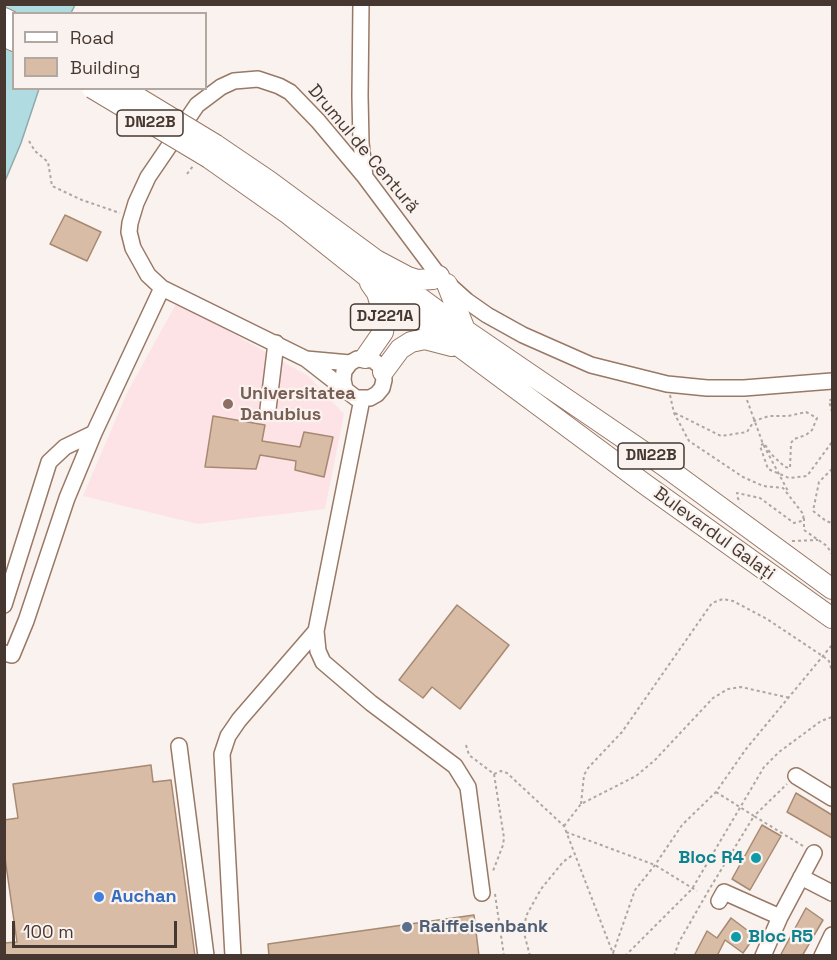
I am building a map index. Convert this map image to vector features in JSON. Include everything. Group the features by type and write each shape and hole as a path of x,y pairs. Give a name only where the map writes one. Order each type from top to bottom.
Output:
{"main road":[{"name":"DN22B","path":"95,90 206,156 269,181 376,260"},
{"name":"DN22B","path":"124,90 206,156 310,231 365,276"},
{"path":"376,260 417,280 443,280 465,330"},
{"name":"Bulevardul Galați","path":"376,260 402,284 446,317 663,465 832,589"},
{"name":"Bulevardul Galați","path":"365,276 832,618"},
{"name":"DJ221A","path":"358,360 382,332 385,320 377,293 365,276"},
{"name":"DJ221A","path":"383,372 400,349 411,342 425,339 445,343 471,355"}],"street":[{"path":"361,4 360,96 365,177"},
{"name":"Drumul de Centură","path":"362,399 350,395 306,359 162,288 136,257 129,232 132,214 148,177 197,105 221,87 246,79 267,81 290,92 318,121 365,177 443,280 487,315 523,335 591,364 667,384 707,388 744,388 832,381"},
{"path":"4,653 12,655 26,621 67,498 94,433 162,288"},
{"path":"268,409 276,344"},
{"name":"Drumul de Centură","path":"306,359 358,360"},
{"path":"358,360 372,360 383,372"},
{"name":"DJ221A","path":"345,389 344,371 358,360"},
{"name":"DJ221A","path":"362,399 370,398 382,388 383,372"},
{"path":"362,399 316,631 318,651 323,662 338,675 380,710 455,766 468,787 488,889"},
{"path":"4,605 49,462 64,447 94,433"},
{"path":"233,956 222,754 228,736 239,720 316,631"},
{"path":"179,746 206,956"},
{"path":"795,776 832,798"},
{"path":"764,956 780,917 814,853"},
{"path":"801,878 832,893"},
{"path":"719,901 724,892 780,917"},
{"path":"822,956 832,935"}],"path":[{"path":"29,141 35,151 48,162 52,186 117,213 132,214"},
{"path":"187,174 206,156"},
{"path":"667,384 674,413 689,441 743,477 763,486 783,488 791,496"},
{"path":"744,388 763,444 804,516 804,530 827,546 832,554"},
{"path":"832,399 829,401 832,412"},
{"path":"674,413 721,436 747,432 754,422 769,416 788,416 806,412 817,418 812,430 794,439 791,443 790,468 785,467 763,444"},
{"path":"763,444 760,446 768,469 789,478 807,476 832,442"},
{"path":"832,469 819,482 813,512 832,523"},
{"path":"741,503 737,493 760,498 794,523 802,521 804,516"},
{"path":"790,541 818,540"},
{"path":"581,804 584,775 588,768 622,732 712,603 723,599 733,601 767,619 829,661 832,671"},
{"path":"613,954 635,890 682,825 716,792 746,749 832,645"},
{"path":"564,826 581,804 636,776 713,698 728,689 741,687 790,698"},
{"path":"625,956 692,889 764,768 780,752 821,721 832,717"},
{"path":"466,745 469,755 494,774 504,838 492,873"},
{"path":"494,774 501,771 507,773 564,826 613,954"},
{"path":"674,956 679,942 754,816 795,776"},
{"path":"716,792 814,853"},
{"path":"566,832 655,865 697,891"},
{"path":"530,956 524,933 526,916 541,889 563,862 574,854"},
{"path":"488,889 504,956"}],"shaded area":[{"name":"Universitatea Danubius","path":"177,302 308,376 344,414 325,509 198,524 83,496 127,393"}],"water":[{"path":"5,5 75,5 72,12 12,12 12,90 39,90 21,143 5,181"}],"building":[{"path":"65,215 101,232 87,261 50,244"},
{"path":"213,416 265,425 262,441 300,447 304,432 333,437 324,477 295,470 296,461 260,455 256,469 205,467"},
{"path":"457,605 509,645 460,709 432,687 423,698 399,680"},
{"name":"Auchan","path":"151,765 153,782 171,780 195,956 4,956 4,943 17,942 4,851 4,820 18,818 13,784"},
{"path":"796,793 832,815 832,838 787,812"},
{"name":"Bloc R4","path":"762,825 781,836 750,890 732,879"},
{"path":"806,908 823,920 802,956 780,956"},
{"path":"474,915 479,956 269,956 268,944"},
{"name":"Bloc R5","path":"731,918 755,936 743,953 725,940 717,956 694,956 707,931 717,938"}],"place":[{"name":"Universitatea Danubius","path":"228,404"},
{"name":"Bloc R4","path":"756,858"},
{"name":"Auchan","path":"99,897"},
{"name":"Raiffeisenbank","path":"407,927"},
{"name":"Bloc R5","path":"736,937"}]}
